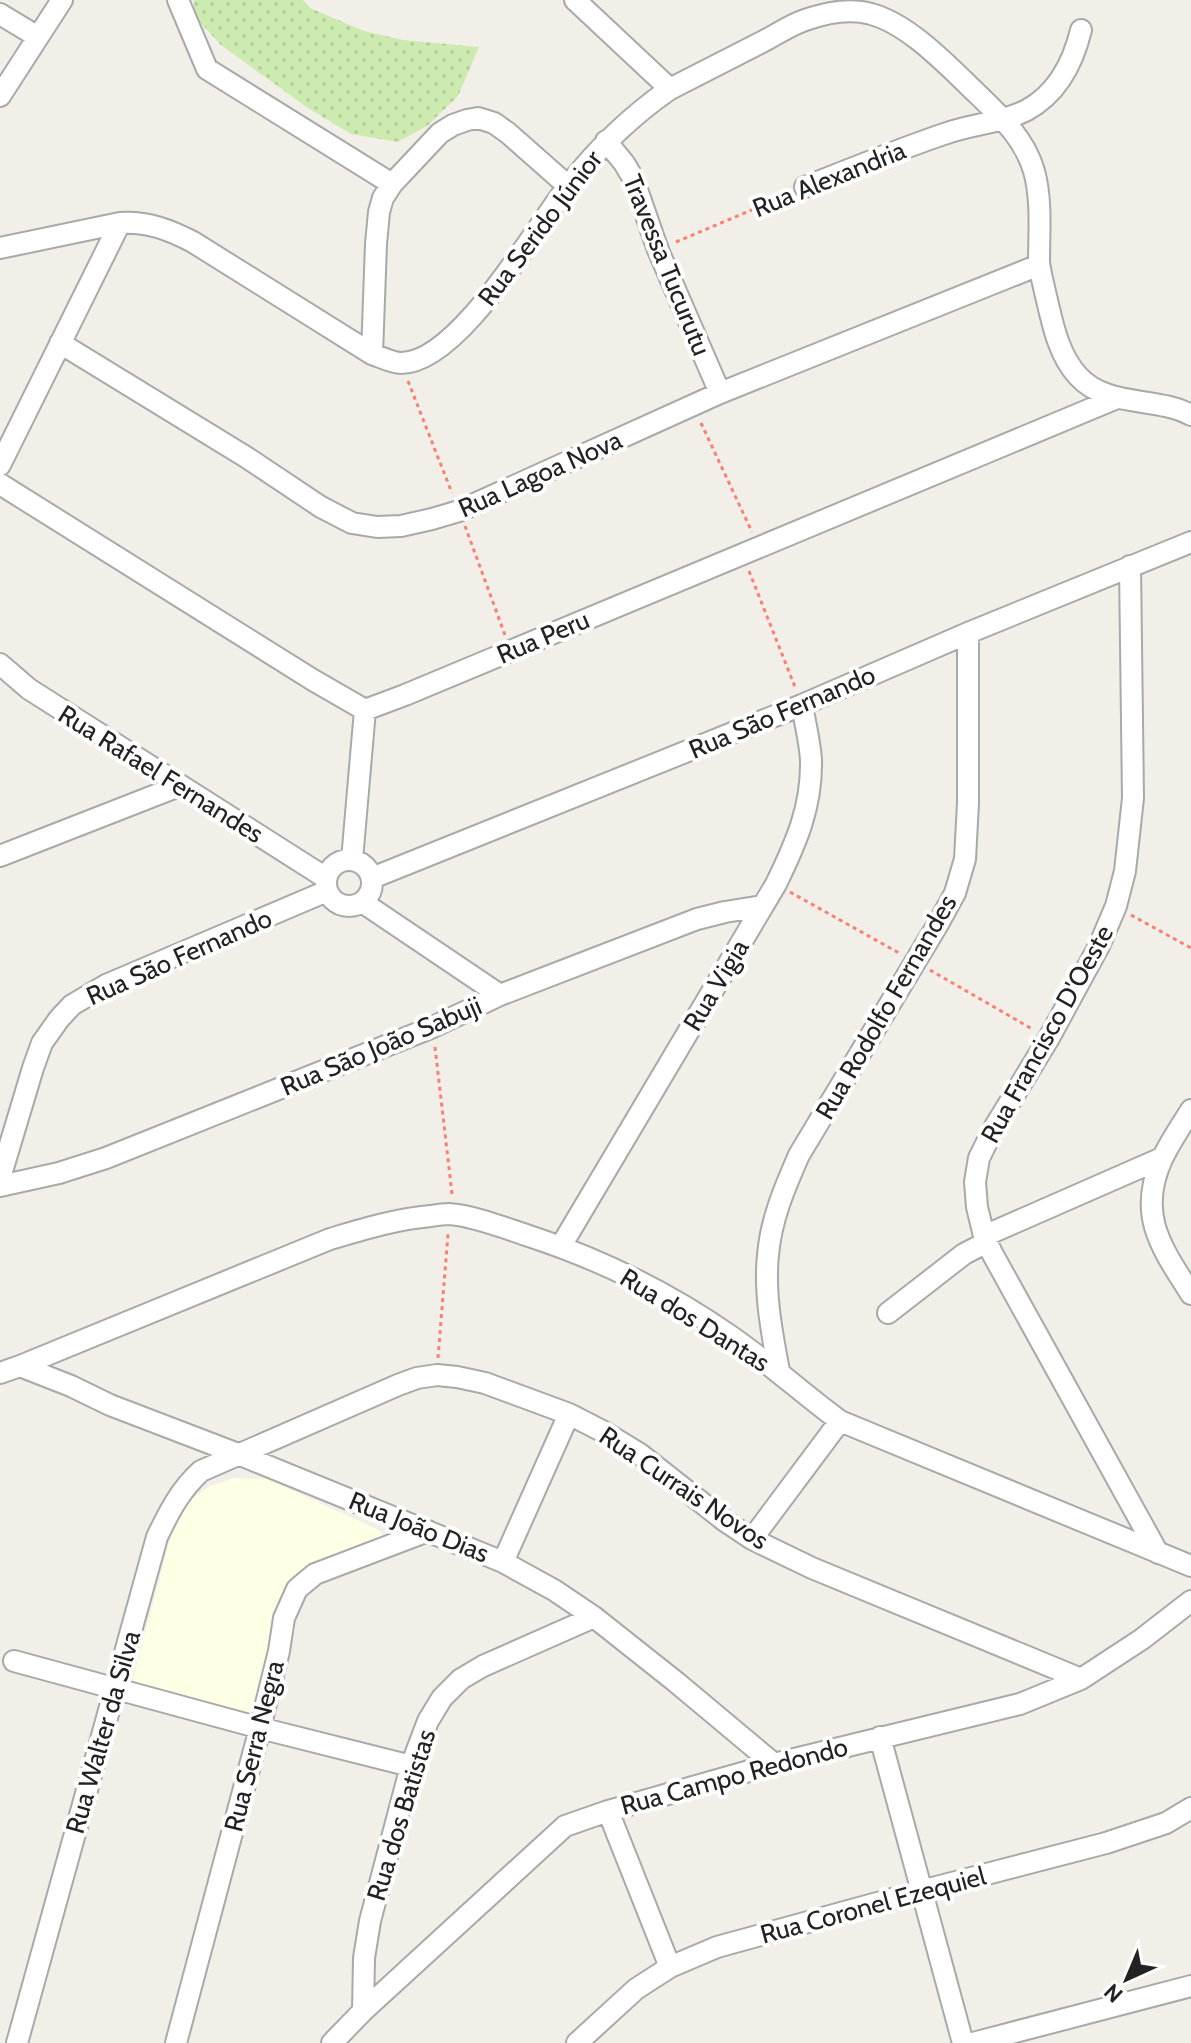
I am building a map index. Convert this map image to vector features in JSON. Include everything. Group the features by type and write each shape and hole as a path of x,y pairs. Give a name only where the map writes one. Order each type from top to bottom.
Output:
{"street":[{"path":"0,96 62,0"},
{"path":"178,0 207,69 392,184"},
{"path":"575,0 670,89"},
{"name":"Rua Serido Júnior","path":"0,248 120,223 154,225 184,237 372,354 401,363 419,359 437,350 461,330 482,306 568,186 606,141 651,102 670,89 804,20 839,12 870,13 900,27 940,58 1022,142 1034,172 1039,200 1039,265 1055,332 1065,356 1079,376 1095,389 1117,398 1180,409 1191,415"},
{"path":"0,14 38,37"},
{"name":"Rua Alexandria","path":"805,187 944,133 1027,110 1057,85 1075,53 1081,30"},
{"path":"372,354 376,244 383,198 392,184 440,133 467,120 478,118 494,123 568,186"},
{"name":"Travessa Tucurutu","path":"606,141 633,178 658,250 720,393"},
{"path":"0,465 120,223"},
{"name":"Rua Lagoa Nova","path":"60,343 246,457 321,507 352,523 377,527 416,523 459,511 720,393 1039,265"},
{"name":"Rua Peru","path":"365,710 1117,398"},
{"path":"0,484 365,710 352,860"},
{"name":"Rua São Fernando","path":"372,878 802,705 1191,542"},
{"name":"Rua Francisco D'Oeste","path":"1130,566 1133,798 1125,871 1116,906 1099,946 1049,1038 994,1128 979,1158 975,1182 977,1207 986,1239 1158,1553"},
{"name":"Rua Rodolfo Fernandes","path":"779,1371 768,1290 767,1256 783,1191 799,1155 955,893 965,859 968,633"},
{"name":"Rua Rafael Fernandes","path":"0,664 29,689 327,885"},
{"name":"Rua Vigia","path":"561,1246 776,884 794,848 804,822 811,760 802,705"},
{"path":"0,856 179,786"},
{"path":"352,860 363,865 372,878 370,891 356,905 342,905 331,897 327,885 334,865 341,861 352,860"},
{"name":"Rua São Fernando","path":"0,1178 42,1043 72,1005 106,985 327,885"},
{"path":"362,902 500,995"},
{"name":"Rua São João Sabuji","path":"0,1186 59,1173 106,1158 433,1027 500,995 697,919 762,906"},
{"path":"1191,1110 1162,1158 1150,1205 1153,1222 1170,1260 1191,1294"},
{"path":"888,1313 986,1239 1162,1158"},
{"name":"Rua dos Dantas","path":"10,1370 330,1239 375,1225 449,1214 561,1246 665,1295 727,1333 840,1421 1191,1566"},
{"name":"Rua João Dias","path":"10,1370 71,1386 110,1405 503,1562 554,1590 594,1617 774,1764"},
{"name":"Rua Currais Novos","path":"238,1454 417,1378 437,1375 485,1383 569,1414 604,1432 640,1454 752,1539 812,1568 1081,1679"},
{"path":"503,1562 569,1414"},
{"path":"752,1539 840,1421"},
{"name":"Rua Walter da Silva","path":"17,2043 157,1537 188,1483 201,1471 238,1454"},
{"name":"Rua Serra Negra","path":"176,2043 260,1728 284,1618 297,1589 315,1574 428,1531"},
{"name":"Rua Campo Redondo","path":"332,2043 565,1826 774,1764 1020,1704 1081,1679 1142,1639 1191,1601"},
{"name":"Rua dos Batistas","path":"363,2011 364,1958 370,1921 411,1766 428,1721 442,1698 461,1679 483,1666 594,1617"},
{"path":"14,1661 411,1766"},
{"path":"880,1737 963,2043"},
{"name":"Rua Coronel Ezequiel","path":"577,2043 636,1989 670,1967 717,1947 1106,1843 1166,1823 1191,1808"},
{"path":"608,1811 670,1967"},
{"path":"973,2043 1191,1986"}],"path":[{"name":"Rua Alexandria","path":"658,250 805,187"},
{"path":"693,405 750,550 802,705"},
{"path":"776,884 1049,1038"},
{"path":"1116,906 1191,948"},
{"path":"433,1027 453,1198 449,1214 437,1375"}],"shaded area":[{"path":"234,1478 267,1479 377,1529 383,1540 301,1573 256,1720 131,1686 172,1532 191,1499 210,1486"}],"green space":[{"path":"194,0 303,0 310,8 364,31 403,40 479,47 458,96 427,126 398,142 351,134 308,108 221,45 194,16"}]}
